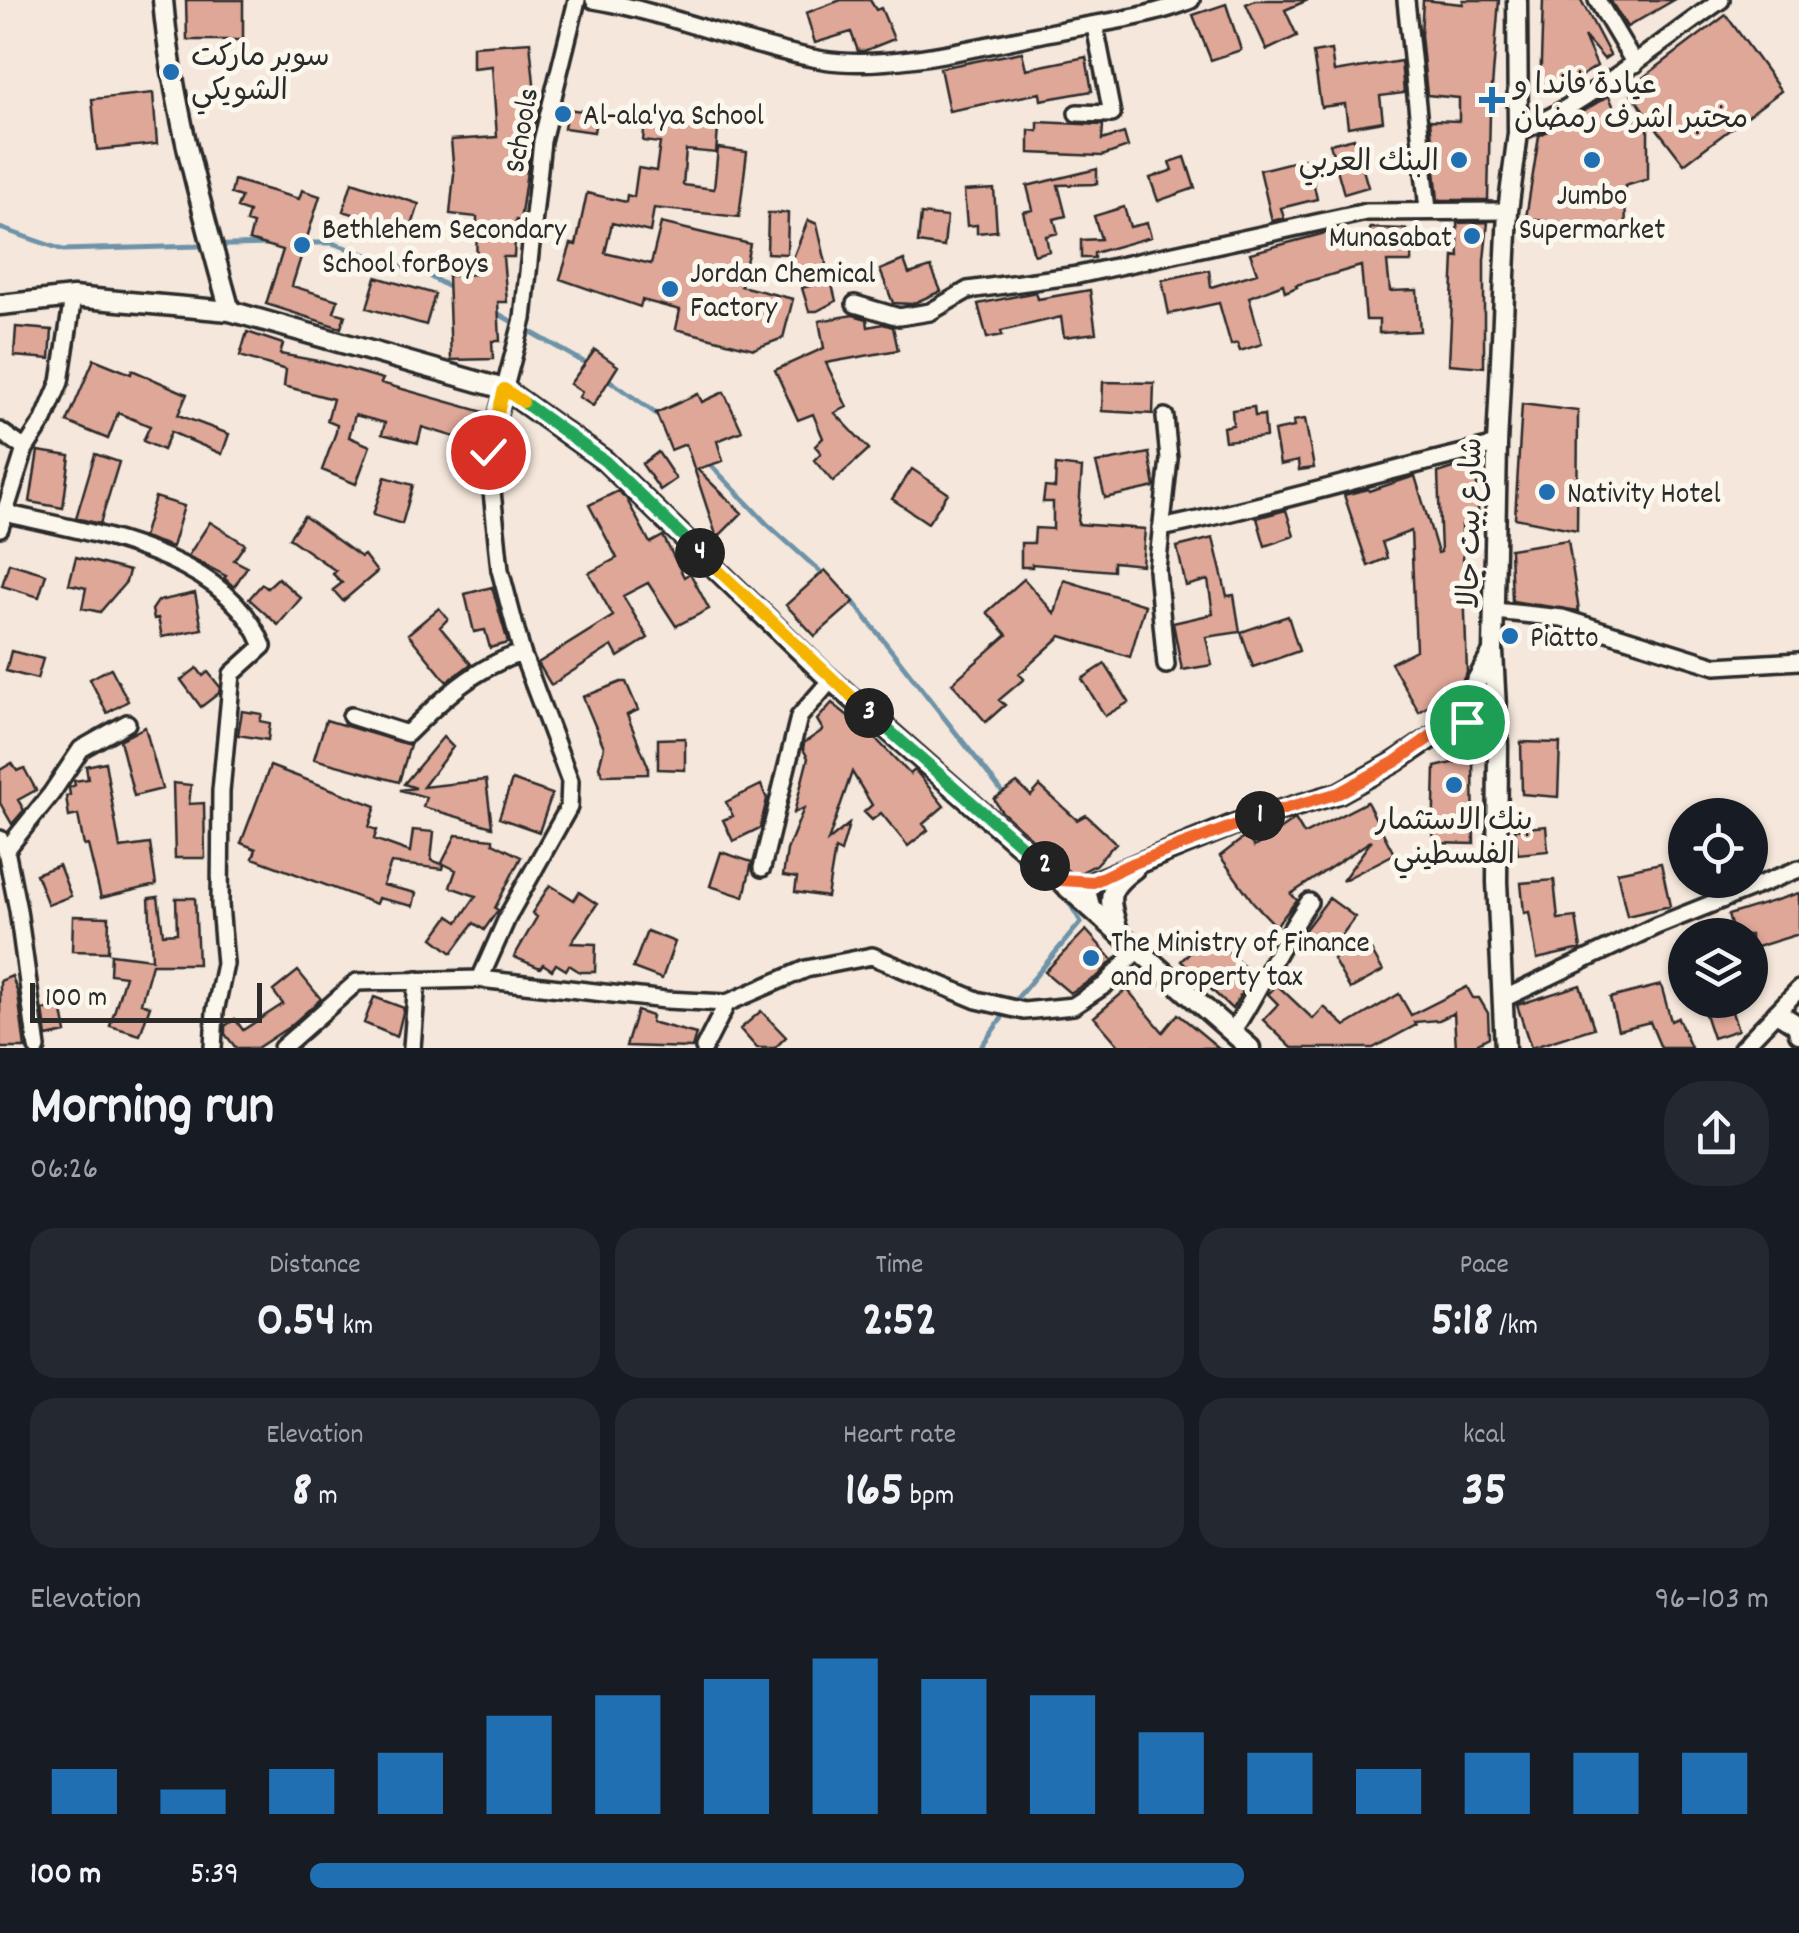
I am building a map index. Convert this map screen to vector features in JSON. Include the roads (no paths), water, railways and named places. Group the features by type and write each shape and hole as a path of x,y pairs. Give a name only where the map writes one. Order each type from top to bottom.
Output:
{"street":[{"path":"163,0 168,62 230,311"},
{"name":"Schools","path":"480,979 509,914 569,807 570,781 522,653 500,570 488,452 523,319 542,141 577,0"},
{"path":"594,0 825,60 866,62 1138,18 1192,0"},
{"path":"1406,0 1428,210"},
{"name":"شارع بيت جالا","path":"1505,1048 1497,882 1498,746 1490,702 1508,211 1518,133 1517,0"},
{"path":"1597,0 1635,64"},
{"path":"1518,133 1565,112 1721,0"},
{"path":"1077,113 1112,114 1095,26"},
{"path":"855,304 899,317 930,312 968,290 1078,275 1366,212 1508,211"},
{"path":"73,296 60,382 44,420 24,449 2,520 164,556 197,572 244,614 263,646 232,674 224,736 220,906 225,964 215,1012 213,1048"},
{"path":"0,305 73,296 230,311 504,389 605,461 830,680 1250,1048"},
{"path":"1165,417 1169,459 1157,569 1166,665"},
{"path":"0,431 24,449"},
{"path":"1161,528 1498,444"},
{"path":"1494,611 1562,618 1716,666 1799,662"},
{"path":"1455,719 1493,652"},
{"path":"351,716 406,734 443,698 499,660 522,653"},
{"path":"762,868 799,717 830,680"},
{"path":"1061,880 1093,882 1234,824 1339,793 1395,762 1455,719 1490,702"},
{"path":"1455,719 1467,722 1498,746"},
{"path":"38,1048 3,844 52,794 81,749 127,723"},
{"path":"1118,932 1109,899 1114,888 1122,878 1156,856"},
{"path":"1505,998 1656,926 1799,868"},
{"path":"1090,906 1086,891 1093,882"},
{"path":"1232,1032 1260,989 1282,938 1309,902"},
{"path":"282,1048 357,982 480,979 727,1003 806,969 872,956 977,1000 1024,1011 1073,1006 1105,984 1138,949"},
{"path":"412,1048 417,980"},
{"path":"1742,1048 1799,988"},
{"path":"704,1048 727,1003"},
{"path":"1778,1012 1797,1025 1799,1033"}],"waterway":[{"path":"0,228 63,250 268,244"},
{"path":"299,243 332,243 429,276 454,290"},
{"path":"495,312 589,365"},
{"path":"606,378 658,415"},
{"path":"706,460 767,524 824,575"},
{"path":"851,599 1004,794"},
{"path":"1028,834 1040,854"},
{"path":"1018,997 1081,922 1064,894"},
{"path":"980,1048 1002,1018"}],"place":[{"name":"سوبر ماركت الشويكي","path":"171,72"},
{"name":"عيادة فاندا و مختبر اشرف رمضان","path":"1492,100"},
{"name":"Al-ala'ya School","path":"563,114"},
{"name":"البنك العربي","path":"1459,160"},
{"name":"Jumbo Supermarket","path":"1592,160"},
{"name":"Munasabat","path":"1472,236"},
{"name":"Bethlehem Secondary School forBoys","path":"302,245"},
{"name":"Jordan Chemical Factory","path":"670,289"},
{"name":"Nativity Hotel","path":"1547,492"},
{"name":"Piatto","path":"1510,636"},
{"name":"بنك الاستثمار الفلسطيني","path":"1454,785"},
{"name":"The Ministry of Finance and property tax","path":"1091,958"}]}
